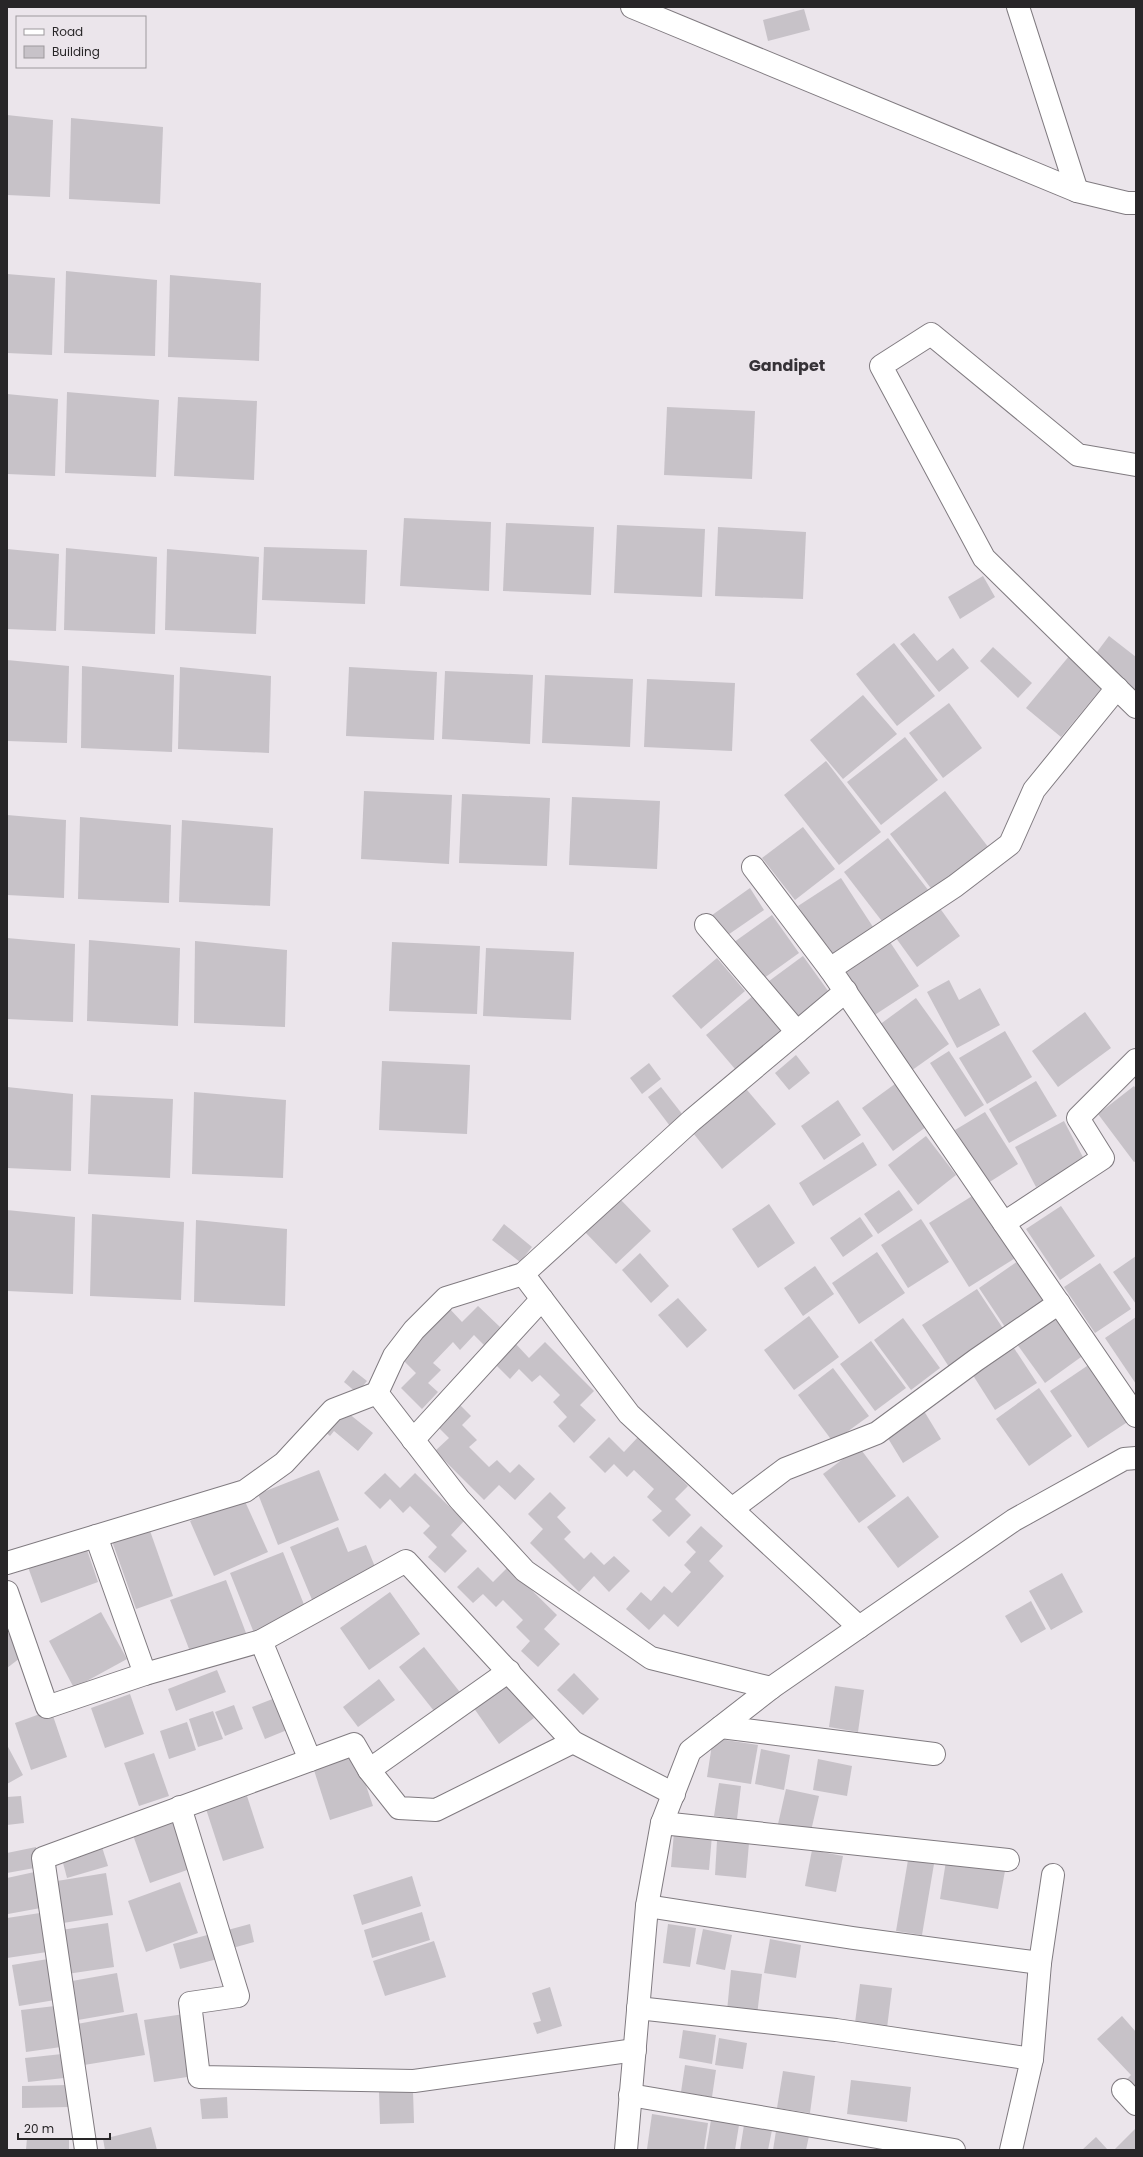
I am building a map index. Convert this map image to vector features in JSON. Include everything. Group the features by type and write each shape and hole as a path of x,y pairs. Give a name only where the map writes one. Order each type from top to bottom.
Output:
{"street":[{"path":"632,7 1077,191 1127,203 1136,203"},
{"path":"1018,7 1077,191"},
{"path":"1136,465 1078,455 931,334 881,366 984,558 1136,707"},
{"path":"830,969 956,886 1010,844 1034,790 1117,688"},
{"path":"753,867 846,991 1136,1416"},
{"path":"706,925 797,1032"},
{"path":"7,1563 246,1491 284,1463 333,1410 377,1393 394,1356 414,1330 446,1298 523,1274 690,1120 846,991"},
{"path":"1004,1223 1103,1158 1078,1118 1136,1060"},
{"path":"523,1274 629,1414 859,1626"},
{"path":"413,1440 542,1299"},
{"path":"732,1510 785,1469 877,1433 976,1360 1059,1303"},
{"path":"377,1393 459,1499 525,1571 651,1658 771,1688"},
{"path":"626,2150 647,1906 662,1823 690,1751 771,1688 1014,1520 1124,1458 1136,1458"},
{"path":"96,1536 145,1674"},
{"path":"7,1592 47,1707 145,1674 261,1641 406,1561 573,1742 674,1794"},
{"path":"261,1641 310,1760"},
{"path":"368,1770 509,1671"},
{"path":"721,1727 934,1754"},
{"path":"86,2150 43,1858 354,1744 368,1770 399,1808 436,1810 573,1742"},
{"path":"180,1807 238,1996 190,2003 199,2077 414,2081 635,2050"},
{"path":"662,1823 1008,1860"},
{"path":"1011,2150 1032,2058 1040,1963 1053,1875"},
{"path":"647,1906 852,1938 1040,1963"},
{"path":"638,2008 836,2030 1032,2058"},
{"path":"630,2095 954,2150"}],"building":[{"path":"804,9 810,30 768,41 763,20"},
{"path":"7,115 53,120 50,197 7,195"},
{"path":"71,118 163,127 160,204 69,199"},
{"path":"66,271 157,280 155,356 64,353"},
{"path":"7,274 55,278 52,355 7,353"},
{"path":"170,275 261,283 259,361 168,357"},
{"path":"67,392 159,400 156,477 65,473"},
{"path":"7,394 58,399 55,476 7,474"},
{"path":"178,397 257,401 254,480 174,476"},
{"path":"667,407 755,411 752,479 664,475"},
{"path":"404,518 491,522 489,591 400,586"},
{"path":"506,523 594,527 591,595 503,591"},
{"path":"617,525 705,529 702,597 614,593"},
{"path":"718,527 806,532 803,599 715,596"},
{"path":"264,547 367,550 365,604 262,600"},
{"path":"66,548 157,557 155,634 64,630"},
{"path":"7,549 59,554 56,631 7,629"},
{"path":"167,549 259,557 256,634 165,630"},
{"path":"983,576 995,597 960,619 948,597"},
{"path":"914,633 937,661 953,648 969,668 939,692 900,644"},
{"path":"1109,636 1136,657 1136,696 1091,660"},
{"path":"894,643 935,696 897,726 856,674"},
{"path":"993,647 1032,683 1018,698 980,661"},
{"path":"1070,655 1105,684 1061,737 1026,708"},
{"path":"7,660 69,666 67,743 7,741"},
{"path":"82,666 174,675 172,752 81,748"},
{"path":"180,667 271,676 269,753 178,749"},
{"path":"349,667 437,672 434,740 346,736"},
{"path":"445,671 533,675 530,744 442,739"},
{"path":"545,675 633,679 630,747 542,743"},
{"path":"647,679 735,683 732,751 644,747"},
{"path":"863,695 897,734 843,779 810,740"},
{"path":"949,703 982,748 943,778 909,733"},
{"path":"905,737 938,780 881,825 847,782"},
{"path":"826,761 881,832 839,865 784,795"},
{"path":"364,791 452,795 449,864 361,859"},
{"path":"945,791 992,852 936,895 890,834"},
{"path":"462,794 550,798 547,866 459,863"},
{"path":"572,797 660,801 657,869 569,865"},
{"path":"7,815 66,820 64,898 7,895"},
{"path":"80,817 171,825 169,903 78,899"},
{"path":"182,820 273,828 270,906 179,902"},
{"path":"803,827 835,869 795,900 762,858"},
{"path":"888,838 932,895 888,929 844,872"},
{"path":"841,878 877,933 834,961 798,906"},
{"path":"750,888 764,910 722,939 708,918"},
{"path":"939,907 960,936 917,967 896,938"},
{"path":"772,915 799,953 757,983 730,945"},
{"path":"7,938 75,944 73,1022 7,1019"},
{"path":"888,939 919,986 870,1018 840,971"},
{"path":"89,940 180,948 178,1026 87,1021"},
{"path":"195,941 287,950 285,1027 194,1023"},
{"path":"392,942 480,946 477,1014 389,1011"},
{"path":"486,948 574,952 571,1020 483,1016"},
{"path":"803,956 831,995 794,1024 765,984"},
{"path":"717,958 745,991 701,1029 672,996"},
{"path":"949,980 959,1000 980,988 1000,1025 957,1048 927,992"},
{"path":"754,995 788,1036 741,1076 706,1035"},
{"path":"916,998 949,1044 908,1073 875,1028"},
{"path":"1085,1012 1111,1048 1058,1087 1032,1051"},
{"path":"1005,1031 1032,1077 987,1104 959,1058"},
{"path":"949,1051 984,1105 965,1117 930,1063"},
{"path":"796,1055 810,1073 789,1090 775,1073"},
{"path":"382,1061 470,1065 467,1134 379,1130"},
{"path":"649,1063 661,1079 642,1094 630,1078"},
{"path":"899,1081 930,1124 893,1151 862,1108"},
{"path":"1036,1081 1057,1116 1009,1143 989,1109"},
{"path":"742,1084 776,1124 722,1169 689,1128"},
{"path":"1134,1086 1136,1089 1136,1161 1134,1162 1098,1114"},
{"path":"7,1087 73,1094 71,1171 7,1168"},
{"path":"661,1087 686,1119 673,1130 648,1097"},
{"path":"194,1092 286,1100 283,1178 192,1174"},
{"path":"91,1095 173,1099 170,1178 88,1174"},
{"path":"838,1100 861,1135 824,1160 801,1126"},
{"path":"985,1112 1018,1164 988,1183 955,1130"},
{"path":"1064,1121 1085,1161 1036,1187 1015,1147"},
{"path":"926,1136 956,1175 918,1205 888,1165"},
{"path":"863,1142 877,1165 813,1206 799,1183"},
{"path":"899,1190 913,1210 878,1234 864,1214"},
{"path":"977,1193 1017,1257 969,1287 929,1223"},
{"path":"619,1198 651,1231 616,1264 584,1231"},
{"path":"769,1204 795,1243 758,1268 732,1229"},
{"path":"1061,1206 1095,1256 1060,1280 1026,1229"},
{"path":"7,1210 75,1217 73,1294 7,1291"},
{"path":"92,1214 184,1222 181,1300 90,1296"},
{"path":"860,1217 873,1236 843,1257 830,1238"},
{"path":"921,1219 949,1262 908,1288 881,1245"},
{"path":"196,1220 287,1229 285,1306 194,1302"},
{"path":"504,1224 532,1247 520,1262 492,1240"},
{"path":"877,1252 905,1293 859,1324 832,1283"},
{"path":"640,1253 669,1286 651,1303 622,1270"},
{"path":"1136,1256 1136,1304 1113,1272"},
{"path":"1018,1261 1049,1306 1009,1333 979,1288"},
{"path":"1100,1263 1131,1309 1095,1333 1064,1287"},
{"path":"815,1266 834,1294 803,1316 784,1288"},
{"path":"977,1289 1006,1333 951,1370 922,1325"},
{"path":"678,1298 707,1330 687,1348 658,1315"},
{"path":"478,1306 500,1327 484,1345 474,1335 460,1350 453,1342 433,1363 441,1370 428,1383 438,1392 422,1409 401,1388 416,1373 401,1358 449,1308 462,1322"},
{"path":"1057,1309 1088,1352 1045,1383 1014,1340"},
{"path":"809,1316 839,1357 794,1390 764,1350"},
{"path":"1136,1317 1136,1384 1105,1338"},
{"path":"903,1318 940,1368 911,1390 874,1340"},
{"path":"871,1341 906,1388 875,1411 840,1364"},
{"path":"514,1342 529,1358 545,1342 594,1391 580,1405 596,1420 574,1443 558,1426 567,1417 553,1402 560,1395 540,1375 532,1382 519,1369 510,1379 494,1363"},
{"path":"1010,1342 1037,1383 995,1410 969,1369"},
{"path":"1090,1364 1129,1421 1088,1448 1050,1391"},
{"path":"833,1368 869,1416 833,1442 798,1395"},
{"path":"353,1370 367,1381 357,1393 344,1382"},
{"path":"1039,1388 1072,1436 1029,1466 996,1419"},
{"path":"455,1400 471,1416 462,1425 477,1440 469,1447 489,1467 497,1460 510,1473 519,1464 535,1479 515,1500 499,1485 484,1500 435,1451 449,1438 433,1422"},
{"path":"924,1411 941,1439 903,1463 886,1435"},
{"path":"337,1412 344,1418 348,1413 373,1433 358,1451 334,1431 330,1436 323,1430"},
{"path":"639,1436 688,1486 675,1499 691,1515 669,1537 652,1520 662,1511 647,1497 654,1489 634,1470 627,1477 614,1464 605,1473 589,1457 609,1437 624,1452"},
{"path":"859,1447 896,1496 859,1523 823,1474"},
{"path":"319,1470 339,1520 278,1545 258,1494"},
{"path":"385,1473 400,1488 415,1473 464,1521 451,1535 467,1551 445,1573 428,1557 437,1547 423,1533 430,1526 410,1506 403,1513 390,1499 380,1509 364,1493"},
{"path":"550,1492 566,1508 557,1517 571,1532 564,1539 584,1559 591,1552 604,1565 614,1556 630,1571 609,1592 594,1576 579,1592 530,1543 543,1529 528,1514"},
{"path":"908,1496 939,1537 898,1568 867,1527"},
{"path":"243,1497 268,1552 214,1576 190,1521"},
{"path":"701,1526 723,1546 709,1561 724,1576 678,1627 664,1614 649,1630 626,1609 641,1592 651,1601 664,1586 672,1593 691,1572 684,1565 696,1552 686,1542"},
{"path":"338,1527 348,1552 366,1545 378,1574 313,1602 290,1547"},
{"path":"149,1528 173,1596 136,1609 112,1541"},
{"path":"86,1547 98,1582 41,1603 28,1567"},
{"path":"283,1552 307,1612 254,1633 230,1573"},
{"path":"478,1567 493,1582 508,1567 557,1615 544,1629 560,1644 538,1667 521,1651 530,1641 516,1627 523,1620 503,1600 496,1607 483,1594 473,1603 457,1587"},
{"path":"1062,1573 1083,1612 1051,1630 1029,1591"},
{"path":"226,1580 246,1633 191,1654 170,1600"},
{"path":"390,1592 420,1634 369,1670 340,1628"},
{"path":"1031,1601 1046,1629 1021,1643 1005,1616"},
{"path":"101,1612 127,1659 74,1688 49,1641"},
{"path":"7,1631 24,1655 7,1668"},
{"path":"424,1647 463,1696 438,1716 399,1667"},
{"path":"217,1670 226,1692 176,1711 168,1689"},
{"path":"574,1673 599,1699 583,1715 557,1690"},
{"path":"506,1678 534,1718 499,1744 471,1704"},
{"path":"379,1679 395,1700 358,1727 343,1707"},
{"path":"835,1686 864,1690 858,1732 829,1727"},
{"path":"130,1694 144,1734 105,1748 91,1708"},
{"path":"275,1698 287,1730 265,1739 252,1707"},
{"path":"234,1705 243,1729 225,1736 215,1712"},
{"path":"51,1710 67,1757 31,1770 15,1723"},
{"path":"213,1711 223,1739 198,1747 189,1719"},
{"path":"187,1722 196,1750 169,1759 160,1731"},
{"path":"713,1738 758,1745 751,1784 707,1777"},
{"path":"7,1745 23,1775 7,1784"},
{"path":"761,1749 790,1755 784,1790 755,1784"},
{"path":"154,1753 169,1796 139,1806 124,1763"},
{"path":"355,1753 373,1806 330,1820 313,1767"},
{"path":"818,1759 852,1766 847,1796 813,1790"},
{"path":"719,1783 741,1786 737,1819 714,1816"},
{"path":"786,1789 819,1796 811,1831 778,1824"},
{"path":"21,1796 24,1823 7,1825 7,1797"},
{"path":"247,1796 264,1848 223,1861 206,1809"},
{"path":"172,1821 190,1869 150,1883 133,1835"},
{"path":"674,1832 712,1835 709,1870 671,1867"},
{"path":"717,1841 749,1843 746,1878 715,1875"},
{"path":"36,1847 40,1867 7,1873 7,1853"},
{"path":"102,1847 108,1866 67,1878 62,1859"},
{"path":"812,1850 843,1856 836,1892 805,1886"},
{"path":"908,1860 934,1864 922,1935 896,1931"},
{"path":"946,1861 1005,1871 998,1909 940,1899"},
{"path":"39,1871 46,1907 8,1914 7,1878"},
{"path":"106,1873 113,1915 63,1923 57,1881"},
{"path":"412,1876 421,1906 362,1925 353,1895"},
{"path":"180,1882 198,1933 146,1952 128,1901"},
{"path":"422,1912 430,1940 372,1958 364,1930"},
{"path":"40,1913 47,1952 7,1958 7,1918"},
{"path":"108,1923 114,1967 67,1974 61,1930"},
{"path":"250,1924 254,1942 229,1949 224,1931"},
{"path":"668,1924 696,1928 690,1967 663,1963"},
{"path":"703,1929 732,1935 725,1970 696,1964"},
{"path":"215,1933 221,1958 180,1969 173,1944"},
{"path":"770,1939 801,1945 796,1978 764,1973"},
{"path":"434,1941 446,1977 385,1996 373,1961"},
{"path":"48,1959 55,2000 19,2006 12,1965"},
{"path":"731,1970 762,1974 757,2015 727,2011"},
{"path":"117,1973 124,2012 78,2020 72,1981"},
{"path":"860,1984 892,1988 887,2028 855,2023"},
{"path":"550,1987 562,2026 537,2034 533,2023 541,2021 532,1993"},
{"path":"55,2006 61,2047 26,2052 21,2010"},
{"path":"137,2013 145,2055 84,2065 77,2024"},
{"path":"184,2014 194,2076 154,2082 144,2020"},
{"path":"1122,2016 1136,2032 1136,2091 1126,2080 1131,2075 1097,2039"},
{"path":"683,2030 716,2035 712,2064 679,2058"},
{"path":"719,2038 747,2043 743,2069 715,2065"},
{"path":"62,2054 64,2078 28,2082 25,2058"},
{"path":"685,2065 716,2070 712,2097 681,2092"},
{"path":"783,2071 815,2076 810,2113 777,2108"},
{"path":"851,2080 911,2087 907,2122 847,2114"},
{"path":"68,2085 69,2107 22,2108 22,2086"},
{"path":"379,2091 413,2091 414,2123 380,2124"},
{"path":"227,2097 228,2118 202,2119 200,2099"},
{"path":"652,2114 708,2123 704,2150 647,2149"},
{"path":"711,2120 739,2125 735,2150 706,2150"},
{"path":"744,2125 772,2130 768,2150 740,2150"},
{"path":"151,2127 157,2150 105,2150 103,2139"},
{"path":"1136,2128 1136,2150 1114,2150"},
{"path":"776,2131 809,2136 806,2150 773,2150"},
{"path":"1096,2137 1108,2150 1082,2150"},
{"path":"27,2138 69,2138 69,2150 26,2150"}],"district":[{"name":"Gandipet","path":"787,365"}]}
